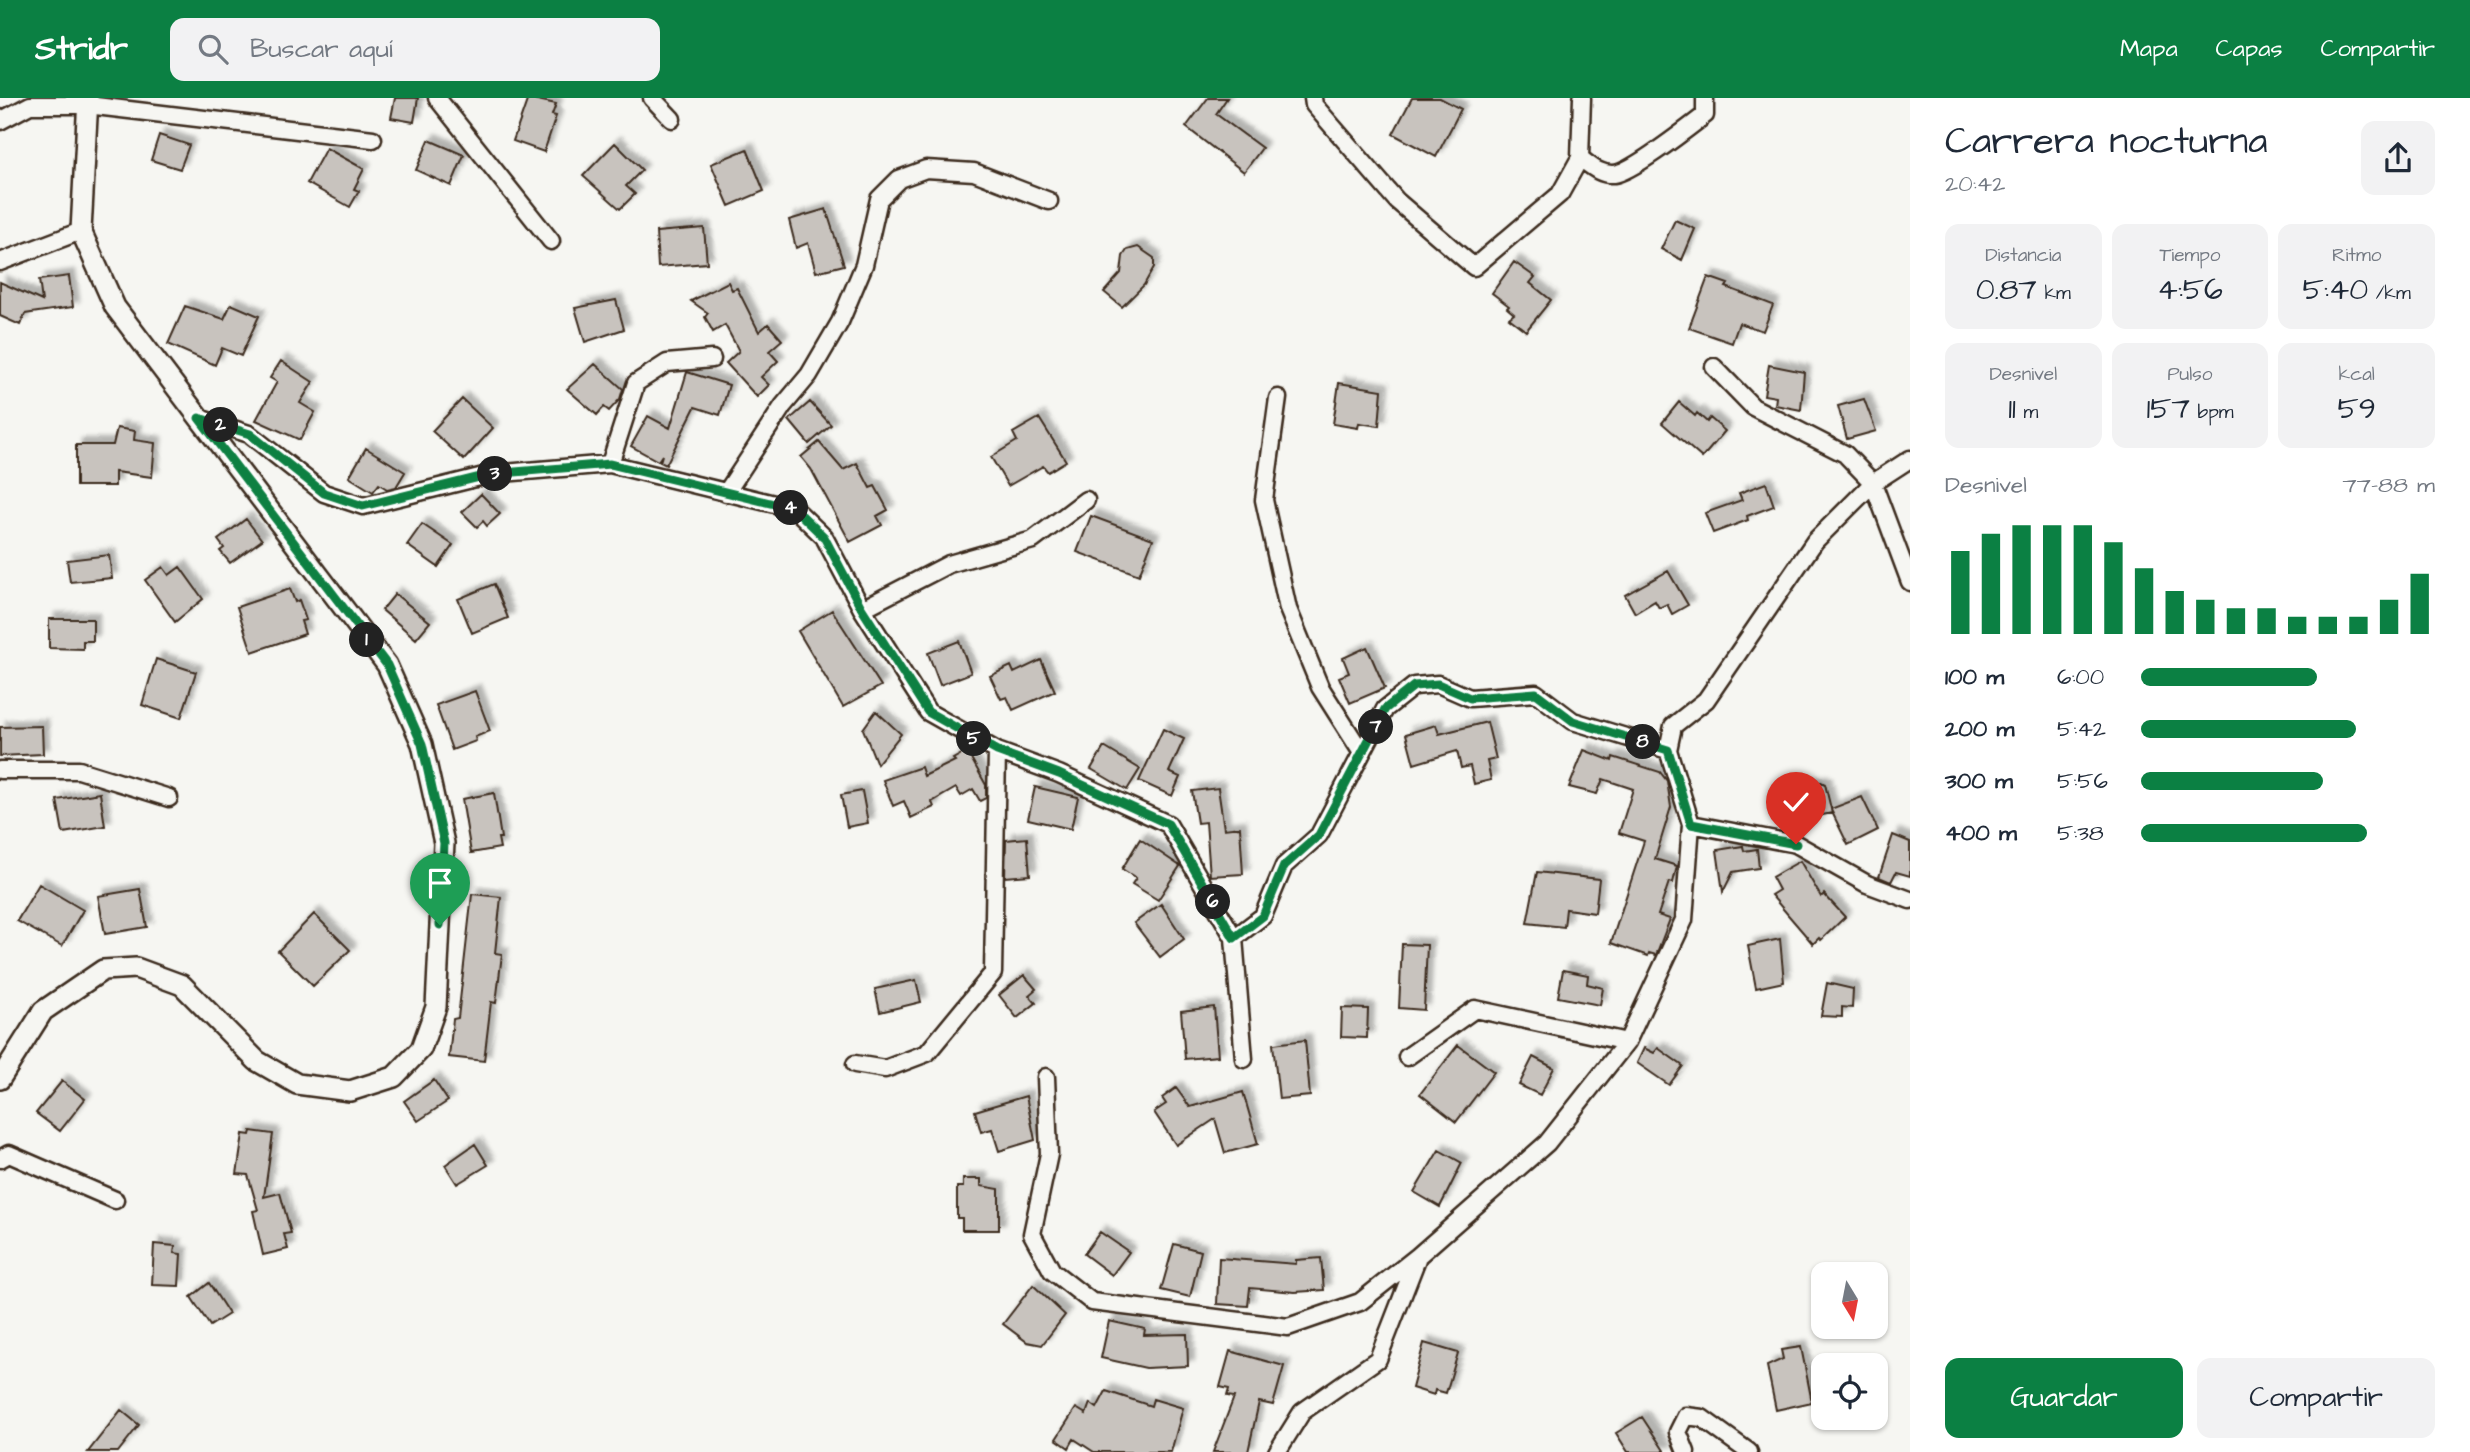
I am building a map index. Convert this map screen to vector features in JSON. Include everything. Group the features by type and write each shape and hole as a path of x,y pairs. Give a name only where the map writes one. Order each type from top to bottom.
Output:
{"street":[{"path":"437,98 551,241"},
{"path":"652,98 672,119"},
{"path":"1313,98 1314,105 1397,201 1474,267 1560,194 1580,158 1585,104 1582,98"},
{"path":"1580,158 1600,173 1616,174 1678,137 1705,115 1705,98"},
{"path":"0,121 30,105 88,101 373,139"},
{"path":"0,1079 43,1011 103,970 136,968 182,985 257,1061 297,1084 350,1091 394,1077 421,1049 436,1007 444,843 422,744 387,665 115,307 80,231 88,101"},
{"path":"726,493 783,406 809,375 840,322 864,265 879,199 898,179 926,169 974,172 1049,201"},
{"path":"0,262 80,231"},
{"path":"610,464 636,383 667,363 712,359"},
{"path":"1714,367 1753,407 1844,454 1873,483 1910,582"},
{"path":"1278,398 1264,500 1288,609 1320,687 1362,753"},
{"path":"199,418 250,434 324,493 363,506 492,474 610,464 795,509 824,537 862,609 928,712 997,751 1059,774 1168,824 1234,938 1244,1059"},
{"path":"1046,1077 1049,1154 1032,1234 1052,1271 1092,1302 1288,1327 1360,1302 1418,1256 1547,1143 1627,1042 1684,920 1691,824 1668,750 1673,726 1706,699 1815,541 1873,483 1910,459"},
{"path":"862,609 949,564 1033,540 1086,500"},
{"path":"1234,938 1263,916 1284,866 1319,835 1385,709 1414,686 1438,684 1470,698 1536,693 1573,721 1668,750"},
{"path":"855,1064 885,1069 927,1053 993,973 997,751"},
{"path":"0,770 79,770 169,798"},
{"path":"1691,824 1796,844 1867,884 1910,900"},
{"path":"1408,1057 1475,1009 1627,1042"},
{"path":"0,1159 9,1154 115,1199"},
{"path":"1277,1452 1301,1412 1378,1359 1418,1256"},
{"path":"1686,1452 1678,1432 1686,1416 1702,1418 1749,1452"}],"building":[{"path":"395,98 418,98 414,122 391,118"},
{"path":"528,98 556,104 552,115 556,116 544,152 513,141"},
{"path":"1208,98 1227,98 1216,114 1262,148 1244,172 1186,127"},
{"path":"1412,98 1440,98 1461,109 1436,157 1393,134"},
{"path":"159,135 189,145 180,169 151,160"},
{"path":"429,140 464,155 451,186 416,170"},
{"path":"615,143 642,170 626,186 635,194 620,209 583,176"},
{"path":"326,148 364,169 354,189 359,191 350,207 307,183"},
{"path":"747,149 764,191 729,206 711,164"},
{"path":"826,209 844,265 816,272 808,243 796,248 789,220"},
{"path":"1675,220 1695,229 1682,260 1661,249"},
{"path":"704,228 707,263 658,267 656,232"},
{"path":"1138,247 1154,258 1154,267 1144,285 1122,307 1104,292 1121,273 1123,256 1127,250"},
{"path":"1514,262 1535,277 1530,283 1551,300 1526,331 1509,318 1514,314 1507,308 1509,306 1492,293"},
{"path":"69,276 73,307 25,314 20,325 0,316 0,282 42,301 39,280"},
{"path":"1708,277 1773,305 1763,331 1739,323 1732,343 1689,328"},
{"path":"728,282 732,290 737,288 759,332 768,324 782,340 769,351 778,361 761,377 769,385 757,397 726,363 739,351 725,325 713,332 705,317 708,313 691,301"},
{"path":"616,300 624,329 585,342 575,308"},
{"path":"231,304 259,316 241,356 222,348 215,365 168,344 185,306 224,319"},
{"path":"281,361 313,382 300,403 315,412 300,440 256,420 277,382 270,378"},
{"path":"595,364 623,389 620,399 609,411 604,407 597,415 567,389"},
{"path":"1769,365 1804,372 1801,410 1775,405 1776,397 1764,395"},
{"path":"687,372 729,385 720,415 695,407 666,465 660,462 662,455 658,461 631,446 648,416 670,428"},
{"path":"1339,383 1382,390 1379,426 1359,423 1358,428 1333,424"},
{"path":"462,399 493,428 464,460 432,431"},
{"path":"1864,399 1876,431 1847,439 1838,406"},
{"path":"810,402 831,425 809,444 789,420"},
{"path":"1679,402 1695,416 1697,413 1707,422 1710,418 1725,431 1702,458 1662,423"},
{"path":"1039,418 1066,461 1048,472 1043,466 1008,486 991,457 1017,441 1013,433"},
{"path":"117,428 135,431 134,440 155,443 152,477 115,472 115,486 76,486 76,445 113,445"},
{"path":"819,442 843,470 857,463 870,488 875,486 888,510 877,516 882,525 850,542 811,469 801,457"},
{"path":"366,448 405,472 396,487 387,489 379,484 373,492 349,477"},
{"path":"1766,483 1774,506 1747,516 1748,520 1713,533 1705,513 1742,500 1739,493"},
{"path":"481,494 500,514 487,526 483,521 477,527 462,512"},
{"path":"1091,516 1153,539 1139,575 1077,552"},
{"path":"246,519 262,540 230,563 220,551 224,548 218,540"},
{"path":"422,524 453,545 438,567 407,545"},
{"path":"109,555 112,578 70,582 67,560"},
{"path":"163,567 169,575 180,567 203,599 175,622 145,580"},
{"path":"1668,571 1688,605 1672,614 1667,604 1659,608 1655,601 1635,613 1625,595"},
{"path":"494,584 508,618 472,633 458,599"},
{"path":"290,589 295,602 299,600 306,620 301,621 305,634 252,652 237,607"},
{"path":"395,594 430,622 416,639 382,610"},
{"path":"832,610 881,686 843,707 798,631"},
{"path":"49,619 93,619 93,641 83,641 83,649 49,648"},
{"path":"959,641 971,673 940,685 928,653"},
{"path":"1367,647 1385,688 1350,703 1339,677 1349,673 1343,658"},
{"path":"156,659 196,672 181,718 142,705"},
{"path":"1041,660 1055,691 1013,710 1007,697 1001,699 990,676 1011,666 1014,673"},
{"path":"475,691 490,731 475,737 476,741 452,750 436,705"},
{"path":"876,711 901,734 877,764 863,729"},
{"path":"1487,722 1496,759 1487,761 1491,780 1474,784 1470,766 1461,768 1457,751 1414,764 1406,734 1436,725 1439,734"},
{"path":"42,726 43,754 0,756 0,727"},
{"path":"1163,729 1184,739 1169,772 1180,777 1172,796 1139,781"},
{"path":"1104,747 1140,769 1127,790 1091,769"},
{"path":"1584,750 1612,761 1613,757 1660,772 1667,781 1671,807 1655,859 1677,866 1673,883 1669,882 1658,915 1670,919 1656,955 1649,953 1648,956 1611,943 1644,841 1619,833 1633,789 1603,779 1597,794 1569,787"},
{"path":"967,751 986,785 986,798 980,801 973,789 961,796 956,788 932,802 934,807 911,818 904,801 893,806 883,780 921,767 924,776 955,761 953,759"},
{"path":"1821,782 1825,784 1831,809 1862,797 1878,830 1848,845 1831,810 1832,813 1790,822 1784,790"},
{"path":"1035,787 1078,797 1071,829 1028,819"},
{"path":"1218,788 1224,829 1240,827 1243,874 1210,876 1206,822 1197,823 1192,791"},
{"path":"862,791 868,823 847,827 841,795"},
{"path":"100,793 105,826 63,833 57,800"},
{"path":"494,793 500,848 471,853 462,799"},
{"path":"1893,835 1910,842 1910,876 1896,872 1891,882 1879,877"},
{"path":"1027,838 1030,875 1005,877 1006,840"},
{"path":"1140,839 1180,866 1158,900 1132,884 1136,878 1122,869"},
{"path":"1743,846 1744,851 1757,849 1759,868 1733,872 1723,892 1717,850"},
{"path":"1800,861 1821,897 1824,894 1845,917 1821,940 1819,938 1813,944 1771,895 1779,890 1772,877"},
{"path":"1537,872 1599,879 1595,913 1566,909 1564,927 1527,923"},
{"path":"39,884 83,910 62,946 17,921"},
{"path":"140,889 147,927 105,934 98,896"},
{"path":"472,894 501,897 495,953 502,954 496,1003 491,1002 484,1061 449,1057 453,1019 458,1018"},
{"path":"1161,904 1184,939 1160,957 1134,923"},
{"path":"314,914 350,950 313,986 278,951"},
{"path":"1780,939 1784,982 1756,988 1748,946"},
{"path":"1402,944 1427,945 1424,1010 1399,1008"},
{"path":"1563,970 1588,975 1587,984 1603,988 1600,1005 1558,997"},
{"path":"1024,975 1036,989 1029,995 1036,1003 1017,1018 999,995"},
{"path":"916,980 921,1002 880,1012 875,989"},
{"path":"1827,983 1853,989 1852,1008 1842,1007 1842,1017 1821,1016"},
{"path":"1214,1007 1218,1056 1185,1059 1181,1011"},
{"path":"1342,1008 1368,1009 1367,1038 1341,1037"},
{"path":"1305,1040 1310,1096 1279,1099 1273,1044"},
{"path":"1458,1045 1494,1072 1456,1122 1420,1094"},
{"path":"1644,1048 1654,1053 1658,1048 1683,1066 1669,1085 1637,1063"},
{"path":"1533,1057 1554,1068 1540,1095 1519,1085"},
{"path":"434,1080 448,1101 418,1121 404,1101"},
{"path":"62,1081 85,1099 60,1131 36,1113"},
{"path":"1176,1088 1190,1107 1243,1092 1258,1144 1225,1153 1215,1119 1176,1145 1154,1112 1166,1104 1162,1098"},
{"path":"1026,1096 1035,1140 999,1151 992,1129 981,1132 975,1111"},
{"path":"251,1131 273,1134 264,1197 280,1193 291,1233 284,1234 288,1249 263,1255 253,1211 258,1210 248,1175 237,1174 243,1134 250,1135"},
{"path":"475,1144 488,1165 457,1184 445,1165"},
{"path":"1439,1150 1462,1163 1440,1207 1414,1192"},
{"path":"963,1179 981,1179 981,1186 999,1189 999,1230 962,1230 962,1218 957,1218 957,1187 963,1187"},
{"path":"1100,1232 1129,1252 1112,1275 1084,1254"},
{"path":"154,1244 175,1246 174,1253 181,1254 179,1286 152,1285"},
{"path":"1174,1244 1201,1251 1190,1297 1161,1290"},
{"path":"1219,1258 1296,1264 1296,1260 1321,1258 1324,1290 1295,1292 1250,1288 1248,1306 1217,1304"},
{"path":"209,1283 229,1314 210,1326 191,1297"},
{"path":"1033,1285 1065,1315 1042,1345 1027,1342 1003,1324"},
{"path":"1109,1321 1145,1329 1144,1335 1187,1334 1188,1366 1146,1368 1101,1358"},
{"path":"1424,1343 1458,1353 1446,1393 1435,1390 1434,1395 1412,1388"},
{"path":"1801,1347 1811,1402 1776,1410 1767,1366 1783,1359 1781,1350"},
{"path":"1230,1351 1284,1366 1273,1405 1259,1402 1248,1452 1213,1452 1234,1397 1227,1396 1229,1389 1220,1387"},
{"path":"1106,1391 1151,1406 1153,1399 1183,1408 1171,1452 1094,1452 1074,1439 1069,1448 1056,1439 1076,1408 1086,1414 1090,1403 1097,1408"},
{"path":"121,1410 139,1425 118,1452 88,1452"},
{"path":"1642,1417 1665,1452 1628,1452 1616,1433"}],"route":[{"path":"440,925 444,843 422,744 387,665 199,418 250,434 324,493 363,506 492,474 610,464 795,509 824,537 862,609 928,712 997,751 1059,774 1168,824 1234,938 1263,916 1284,866 1319,835 1385,709 1414,686 1438,684 1470,698 1536,693 1573,721 1668,750 1691,824 1796,844"}]}
